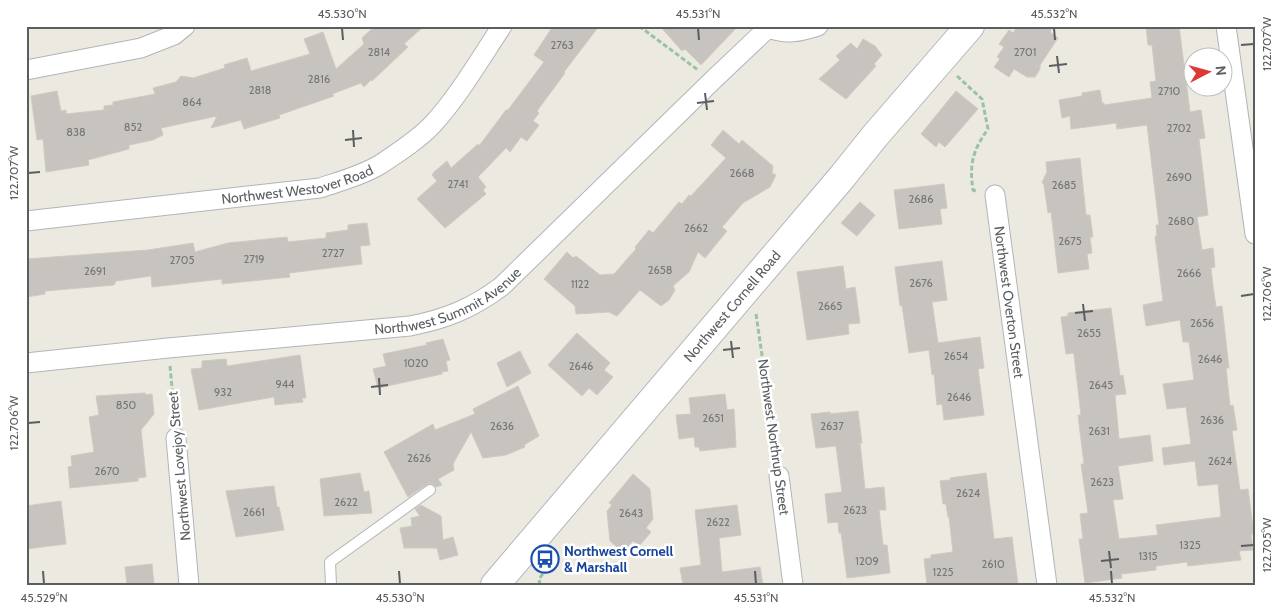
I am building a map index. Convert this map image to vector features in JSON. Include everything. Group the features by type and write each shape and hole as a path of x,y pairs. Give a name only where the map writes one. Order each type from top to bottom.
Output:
{"main road":[{"name":"Northwest Cornell Road","path":"495,585 970,26"}],"street":[{"path":"26,70 141,48 174,35 185,26"},
{"name":"Northwest Westover Road","path":"26,221 320,188 353,177 380,164 410,144 432,125 453,100 502,26"},
{"path":"770,27 780,32 788,33 818,26"},
{"path":"1226,26 1255,234"},
{"name":"Northwest Summit Avenue","path":"26,364 168,348 410,326 435,321 472,306 502,286 770,27"},
{"name":"Northwest Overton Street","path":"996,195 1047,585"},
{"name":"Northwest Lovejoy Street","path":"176,438 189,585"},
{"name":"Northwest Northrup Street","path":"779,476 793,585"}],"lane":[{"path":"331,585 330,562 430,490"}],"path":[{"path":"639,26 713,80"},
{"path":"940,60 982,99 988,129 973,155 971,178 973,190 996,195"},
{"name":"Northwest Northrup Street","path":"742,294 758,316 779,476"},
{"name":"Northwest Lovejoy Street","path":"168,348 176,438"}],"building":[{"path":"375,26 424,26 404,44 408,47 364,87 361,83 332,94 334,96 279,115 280,118 244,129 241,120 211,128 217,116 161,128 163,135 153,140 129,145 129,149 88,160 89,165 46,172 43,139 37,140 31,96 57,91 61,111 66,110 66,114 104,110 104,106 113,105 113,102 155,94 153,88 176,82 181,76 193,78 225,68 224,65 247,58 251,71 310,54 304,39 323,32 336,69 364,44 362,38"},
{"path":"553,26 599,26 537,111 539,113 533,121 539,125 527,141 521,137 510,152 506,148 478,177 486,187 483,190 486,194 445,228 417,199 437,181 432,175 434,172 447,161 451,168 478,144 479,146 506,110 508,110 544,62 534,55"},
{"path":"660,26 738,26 701,65 685,49 682,51"},
{"path":"1018,26 1053,26 1050,32 1058,38 1040,65 1040,69 1035,77 1027,77 1014,69 1009,77 994,67 1000,59 997,57 1004,47 999,44 1009,30 1013,33"},
{"path":"1146,26 1179,26 1184,65 1184,98 1188,98 1190,112 1201,110 1205,138 1199,139 1208,215 1197,217 1202,250 1213,248 1215,267 1211,268 1213,286 1216,307 1222,306 1229,368 1226,368 1230,406 1233,405 1237,430 1232,431 1240,490 1248,489 1254,534 1251,534 1253,550 1239,551 1241,560 1188,566 1187,562 1156,566 1156,570 1121,574 1122,578 1085,583 1079,539 1083,539 1080,514 1088,513 1081,464 1084,464 1078,415 1081,415 1074,355 1073,353 1066,354 1061,317 1068,316 1068,313 1111,308 1120,376 1123,375 1126,394 1115,395 1119,439 1150,435 1153,461 1118,466 1123,499 1113,500 1119,539 1158,535 1156,525 1221,517 1218,484 1198,486 1195,461 1164,465 1162,448 1191,444 1186,407 1167,409 1163,384 1194,380 1189,342 1183,342 1180,320 1146,326 1143,305 1163,301 1155,236 1157,236 1156,225 1159,225 1147,125 1117,129 1116,123 1071,129 1070,116 1062,118 1059,100 1082,96 1082,93 1100,90 1104,105 1152,98 1150,82 1156,81 1152,45 1148,45"},
{"path":"863,39 875,46 882,55 874,64 876,66 846,99 819,79 840,60 836,56 851,43 857,49"},
{"path":"956,91 978,109 945,147 939,142 936,147 921,134"},
{"path":"723,130 739,144 742,140 773,166 772,173 776,175 770,187 743,203 722,227 727,231 705,258 698,252 689,272 673,286 675,290 669,300 661,306 640,290 617,316 609,312 576,314 575,306 544,279 567,252 573,258 576,256 600,275 614,274 636,249 635,247 649,230 653,233 679,202 682,204 689,195 691,196 726,158 711,145"},
{"path":"1080,158 1086,215 1090,215 1093,237 1090,237 1092,253 1087,254 1089,269 1058,273 1051,212 1048,213 1042,182 1047,172 1046,162"},
{"path":"944,184 947,208 940,209 942,224 899,229 894,190"},
{"path":"860,202 875,215 857,236 841,223"},
{"path":"367,223 370,245 360,246 362,264 289,273 290,277 222,284 222,279 152,287 151,276 116,281 114,285 45,291 45,294 26,297 26,259 148,250 193,243 195,252 228,243 287,237 288,242 326,238 326,233 348,230 348,225"},
{"path":"942,261 947,300 932,302 938,343 980,337 984,368 978,369 984,415 944,420 942,404 937,405 929,350 909,353 895,267"},
{"path":"843,266 846,289 855,287 860,323 848,324 849,334 807,340 797,272"},
{"path":"577,333 610,363 604,370 613,377 597,395 589,388 582,396 548,365"},
{"path":"443,339 450,360 446,361 448,371 378,388 373,369 386,366 383,354 427,345 426,343"},
{"path":"520,351 531,373 507,387 497,363"},
{"path":"300,355 306,398 302,398 303,402 275,405 274,397 199,410 191,369 202,368 202,361 226,359 227,366"},
{"path":"518,386 539,436 524,445 525,447 506,455 483,458 471,432 453,464 454,470 438,479 442,485 436,487 429,483 408,497 384,452 433,424 435,430 475,414 473,409"},
{"path":"145,393 146,395 152,394 154,414 141,430 146,477 138,478 138,481 70,488 68,467 72,466 71,456 94,452 89,417 99,415 96,396"},
{"path":"725,394 727,410 734,409 736,447 700,451 699,447 695,447 694,437 679,439 676,415 691,414 689,398"},
{"path":"858,411 865,489 884,487 886,510 879,510 883,545 887,545 890,573 847,578 841,533 839,533 838,522 828,523 825,494 842,492 836,446 816,448 811,414"},
{"path":"360,473 364,492 369,491 372,513 324,516 320,479"},
{"path":"986,473 994,539 1012,537 1018,585 927,585 924,559 931,558 931,555 953,552 949,517 946,504 943,504 940,481"},
{"path":"633,474 650,489 653,519 646,528 651,532 639,546 633,541 623,552 610,541 607,511 612,505 609,503"},
{"path":"274,486 277,507 279,507 284,530 236,537 226,491"},
{"path":"61,501 66,544 26,549 26,506"},
{"path":"421,505 441,516 443,540 453,537 458,555 440,560 437,548 404,548 400,528 412,526 411,518 420,516 415,509"},
{"path":"737,505 741,535 719,538 722,572 760,567 763,585 683,585 680,568 701,565 695,510"},
{"path":"152,564 154,585 127,585 125,567"}],"place":[{"name":"Northwest Cornell & Marshall","path":"545,559"}]}
